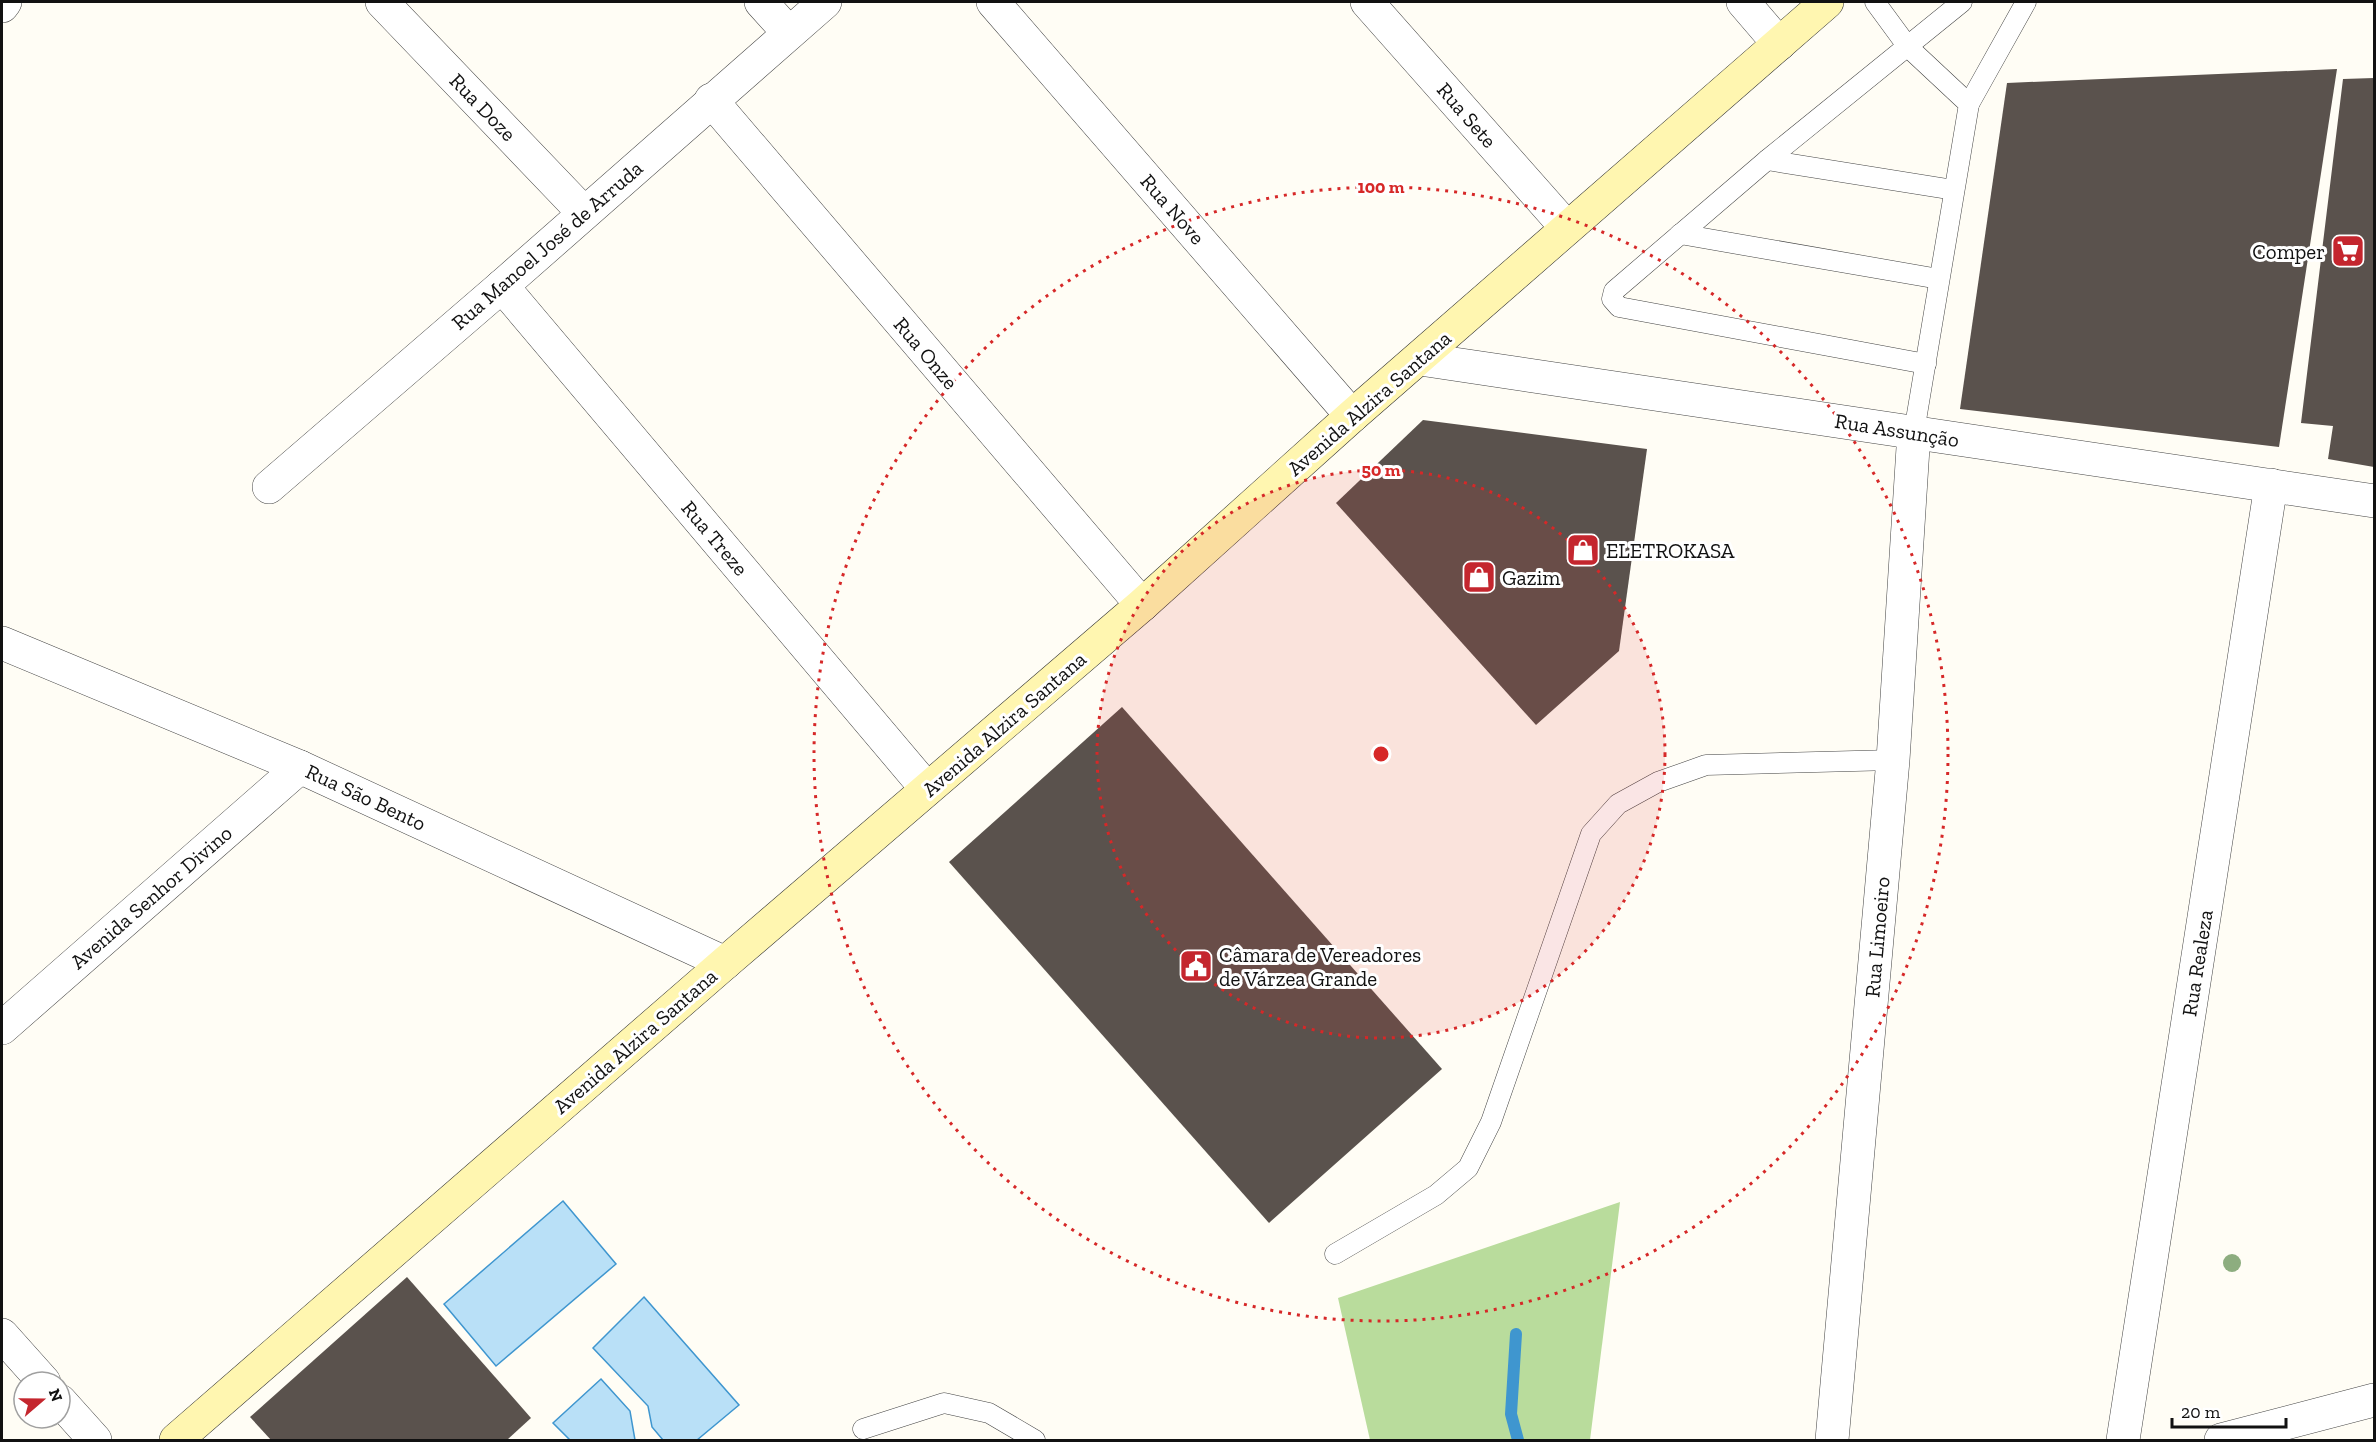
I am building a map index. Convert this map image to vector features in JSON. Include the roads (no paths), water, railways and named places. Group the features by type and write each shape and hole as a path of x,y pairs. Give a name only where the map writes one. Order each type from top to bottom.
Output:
{"main road":[{"name":"Avenida Alzira Santana","path":"176,1440 725,963 1142,605 1352,416 1827,2"}],"street":[{"path":"2,6 6,2"},
{"name":"Rua Doze","path":"381,2 584,213"},
{"path":"761,2 789,33"},
{"name":"Rua Manoel José de Arruda","path":"268,487 502,286 825,2"},
{"name":"Rua Nove","path":"993,2 1352,416"},
{"name":"Rua Sete","path":"1367,2 1567,228"},
{"path":"1743,2 1779,44"},
{"name":"Rua Onze","path":"711,100 1142,605"},
{"name":"Rua Treze","path":"502,286 927,789"},
{"name":"Rua Assunção","path":"1420,359 2374,501"},
{"name":"Rua Limoeiro","path":"1832,1440 1893,760 1914,432"},
{"name":"Rua Realeza","path":"2122,1440 2271,485"},
{"name":"Rua São Bento","path":"2,643 300,767 725,963"},
{"name":"Avenida Senhor Divino","path":"2,1028 300,767"},
{"path":"2,1335 33,1370"},
{"path":"2221,1440 2374,1400"},
{"path":"72,1414 95,1440"}],"lane":[{"path":"1875,2 1908,47 1969,104"},
{"path":"1926,364 1619,307 1611,299 1614,291 1767,160 1962,2"},
{"path":"1914,432 1969,104 2026,2"},
{"path":"1767,160 1954,190"},
{"path":"1680,234 1939,279"},
{"path":"1335,1254 1436,1195 1468,1168 1491,1122 1591,834 1618,804 1658,782 1706,765 1893,760"},
{"path":"863,1429 944,1402 989,1413 1035,1440"}],"water":[{"path":"563,1201 616,1264 496,1366 444,1304"},
{"path":"644,1297 739,1405 697,1440 663,1440 652,1427 648,1406 593,1348"},
{"path":"601,1379 630,1411 635,1440 570,1440 553,1423"}],"waterway":[{"path":"1516,1334 1511,1414 1518,1440"}],"place":[{"name":"Comper","path":"2348,251"},
{"name":"ELETROKASA","path":"1583,550"},
{"name":"Gazim","path":"1479,577"},
{"name":"Câmara de Vereadores de Várzea Grande","path":"1196,966"}]}
